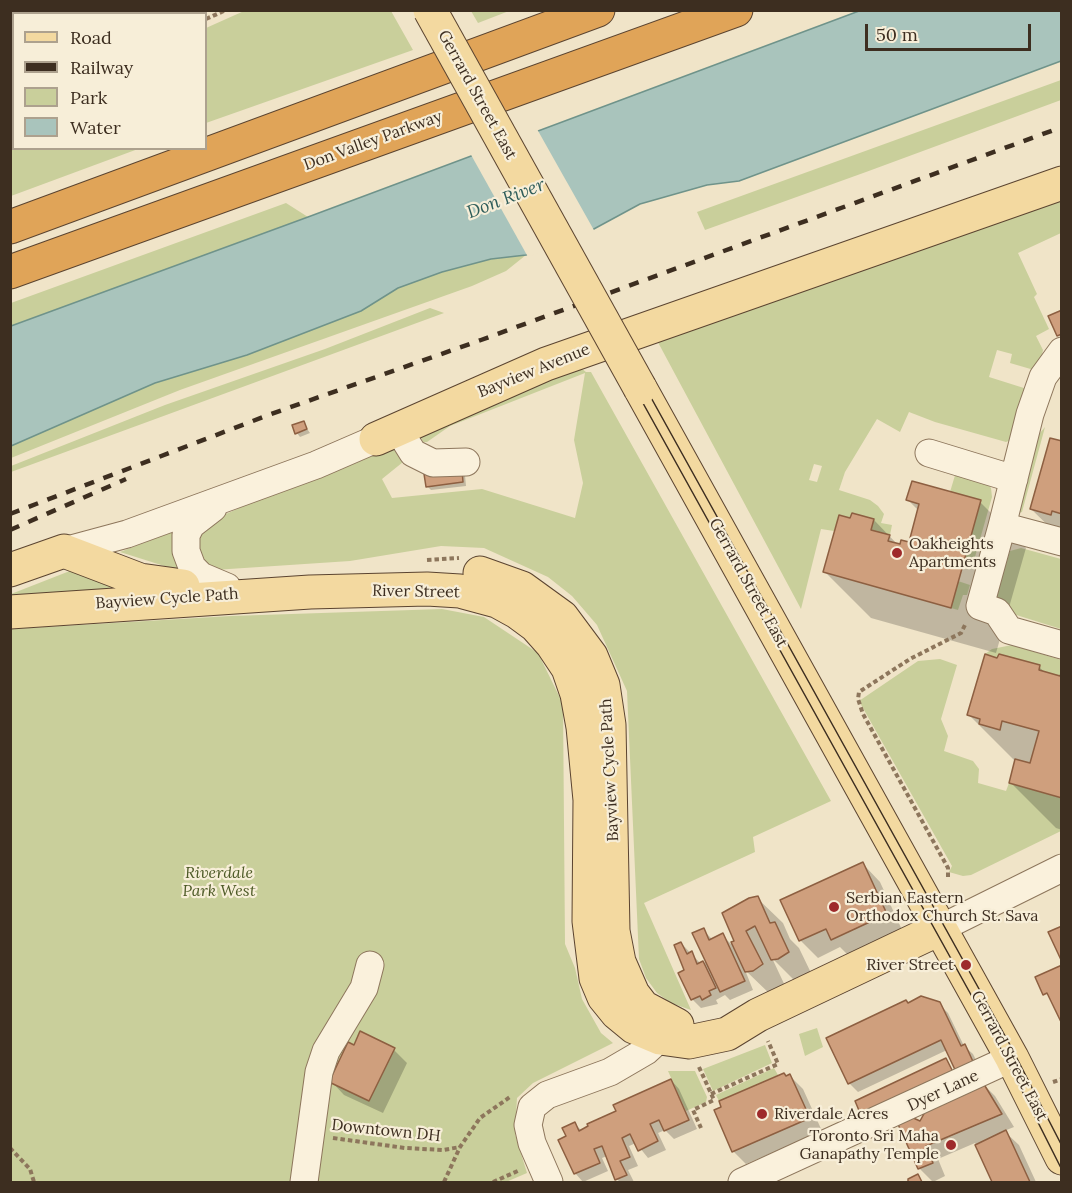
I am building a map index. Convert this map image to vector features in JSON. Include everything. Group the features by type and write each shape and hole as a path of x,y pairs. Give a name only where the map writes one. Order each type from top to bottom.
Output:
{"highway":[{"path":"10,227 598,10"},
{"name":"Don Valley Parkway","path":"10,272 736,10"}],"main road":[{"name":"Gerrard Street East","path":"430,10 1012,1058 1062,1158"},
{"name":"Bayview Avenue","path":"387,434 546,364 1062,183"},
{"name":"Bayview Avenue","path":"10,570 64,551"},
{"name":"River Street","path":"64,551 140,580 172,586 227,587 439,571 473,572 496,577 522,588 555,612 579,638 603,685 609,725 613,931 619,962 633,994 653,1014 680,1026 719,1025 763,1028"},
{"name":"River Street","path":"10,612 310,592 427,589 460,591 498,601 517,612 536,626 552,644 568,668 576,694 583,727 590,800 589,921 596,978 604,997 617,1013 634,1027 660,1038 689,1042 763,1028 939,929"}],"street":[{"path":"1062,351 1043,377 1030,414 980,606 997,612 1009,630 1062,645"},
{"path":"387,434 413,453 433,463 466,462"},
{"name":"Bayview Avenue","path":"64,551 127,534 316,465 387,434"},
{"path":"929,453 1014,479"},
{"name":"River Street","path":"227,587 201,576 192,567 186,551 186,535 199,518 232,495"},
{"path":"1002,526 1062,542"},
{"name":"River Street","path":"939,929 1062,868"},
{"path":"304,1182 319,1072 326,1051 364,988 369,965"},
{"path":"544,1172 532,1143 528,1125 532,1107 547,1095 610,1072 646,1051 660,1038"},
{"name":"Dyer Lane","path":"742,1182 1012,1058"}],"path":[{"path":"207,20 226,10"},
{"path":"424,560 461,558"},
{"path":"948,877 948,868 863,714 858,699 859,692 876,681 962,633 968,617"},
{"path":"711,1094 778,1064 763,1028"},
{"path":"699,1066 714,1100 693,1110 701,1128"},
{"path":"1053,1083 1062,1079"},
{"path":"444,1182 460,1147 480,1118 504,1100 513,1096 520,1100"},
{"name":"Downtown DH","path":"310,1134 405,1148 460,1147"},
{"path":"10,1148 30,1169 34,1182"}],"green space":[{"path":"244,11 391,11 413,50 207,123 207,28"},
{"path":"471,11 509,11 478,23"},
{"path":"1061,80 1061,100 866,172 705,230 697,212"},
{"path":"12,112 12,150 135,150 11,196 10,113"},
{"path":"1061,191 1061,233 1018,253 1037,294 1034,297 1049,329 1036,336 1043,350 1041,359 1034,370 1010,363 1012,354 997,350 989,377 1027,389 1011,440 1006,442 935,422 909,412 900,432 877,419 845,472 839,490 870,500 878,506 884,514 881,523 892,525 890,535 871,530 874,519 852,513 850,518 839,515 834,531 821,529 801,609 653,333","holes":["814,464 822,466 817,482 809,480"]},
{"path":"286,203 308,217 11,326 11,303"},
{"path":"526,255 506,271 472,286 180,390 11,458 11,446 155,383 247,355 361,311 398,288 442,272 491,259"},
{"path":"430,308 444,313 11,472 11,466 165,405 325,349"},
{"path":"571,360 586,372 591,372 831,801 753,837 755,852 644,903 691,1010 671,1003 657,993 646,978 639,959 627,691 597,625 572,596 548,577 484,548 441,546 350,561 214,570 197,552 198,534 217,518 386,442 408,458 382,479 392,498 482,489 575,518 583,483 574,440 585,373 450,426 427,442 423,442 417,429"},
{"path":"1045,427 1022,512 1019,513 1035,439"},
{"path":"956,472 986,482 991,488 992,497 973,564 963,561 950,492"},
{"path":"174,531 180,568 177,570 120,552"},
{"path":"1021,548 1061,559 1061,629 1010,613 995,599 1010,551"},
{"path":"80,567 143,589 11,605 11,594"},
{"path":"958,581 970,585 967,595 963,595 958,610 951,608"},
{"name":"Riverdale Park West","path":"442,609 484,617 538,653 563,704 565,944 575,968 582,999 601,1033 613,1043 533,1083 517,1098 515,1134 527,1173 506,1182 11,1182 11,629 231,616"},
{"path":"1012,645 1061,660 1060,676 1039,670 1040,665 999,654 997,658 985,654 992,649"},
{"path":"940,659 957,665 941,719 948,736 944,751 973,761 979,769 978,783 1006,791 1009,783 1061,798 1061,831 971,875 963,876 949,872 952,866 859,701 918,661"},
{"path":"817,1028 823,1047 805,1056 799,1034"},
{"path":"765,1045 772,1063 713,1091 703,1069"},
{"path":"774,1068 778,1075 719,1101 716,1095"},
{"path":"668,1071 695,1071 707,1097 706,1102 686,1111"}],"water":[{"name":"Don River","path":"859,11 1061,11 1061,61 739,181 707,185 640,204 592,230 526,255 491,259 442,272 398,288 361,311 247,355 155,383 11,446 11,326"}],"pier":[{"path":"537,129 595,232 528,257 470,153"}],"building":[{"path":"10,10 95,10 96,12 12,12 12,51 10,52"},
{"path":"1062,310 1062,334 1057,336 1048,316"},
{"path":"304,421 307,429 295,434 292,425"},
{"path":"1050,438 1062,441 1062,514 1052,511 1051,515 1030,509"},
{"path":"462,470 463,482 426,487 424,474"},
{"name":"Oakheights Apartments","path":"912,481 981,500 951,608 823,572 839,515 850,518 852,513 874,519 871,530 890,535 888,541 900,544 901,540 909,542 919,504 906,500"},
{"path":"985,654 997,658 999,654 1040,665 1039,670 1060,676 1062,671 1062,798 1009,783 1015,759 1030,763 1039,731 1002,721 1000,730 979,724 980,719 967,715"},
{"name":"Serbian Eastern Orthodox Church St. Sava","path":"863,862 887,914 831,940 826,929 799,941 780,900"},
{"path":"758,896 770,923 775,922 789,952 778,959 771,960 755,926 746,931 763,964 753,971 745,972 731,942 734,941 722,913 749,898"},
{"path":"1062,926 1062,962 1048,932"},
{"path":"704,928 709,940 723,933 745,981 720,992 692,933"},
{"path":"681,942 687,954 692,951 697,964 703,961 716,988 709,991 711,995 702,1000 700,996 691,1000 678,973 684,970 674,945"},
{"path":"1062,965 1062,1024 1047,993 1043,995 1035,977"},
{"path":"921,996 940,1002 961,1046 965,1044 975,1066 957,1074 941,1040 848,1084 826,1038 906,1000 908,1003"},
{"path":"360,1031 395,1048 369,1101 329,1082 348,1042 354,1045"},
{"path":"946,1058 955,1076 863,1120 855,1101"},
{"name":"Riverdale Acres","path":"784,1073 786,1076 790,1074 810,1118 732,1152 714,1110 721,1107 719,1101"},
{"path":"671,1079 689,1120 664,1131 659,1120 650,1124 658,1141 638,1151 630,1134 622,1138 630,1157 620,1161 627,1175 615,1180 602,1146 594,1149 600,1163 574,1174 558,1140 566,1136 562,1128 575,1122 579,1131 588,1126 587,1124 616,1111 613,1105"},
{"path":"982,1081 1002,1114 926,1146 933,1163 918,1169 897,1122 909,1116 920,1121 926,1110"},
{"path":"1006,1130 1030,1182 992,1182 975,1145"},
{"path":"918,1174 922,1182 908,1182 908,1179"}],"tram line":[{"path":"425,10 1000,1047 1062,1170"},
{"path":"436,10 1009,1043 1062,1146"}],"railway":[{"path":"10,514 271,414 481,340 1062,127"},
{"path":"10,530 126,479"}],"place":[{"name":"Oakheights Apartments","path":"897,553"},
{"name":"Serbian Eastern Orthodox Church St. Sava","path":"834,907"},
{"name":"River Street","path":"966,965"},
{"name":"Riverdale Acres","path":"762,1114"},
{"name":"Toronto Sri Maha Ganapathy Temple","path":"951,1145"}]}
